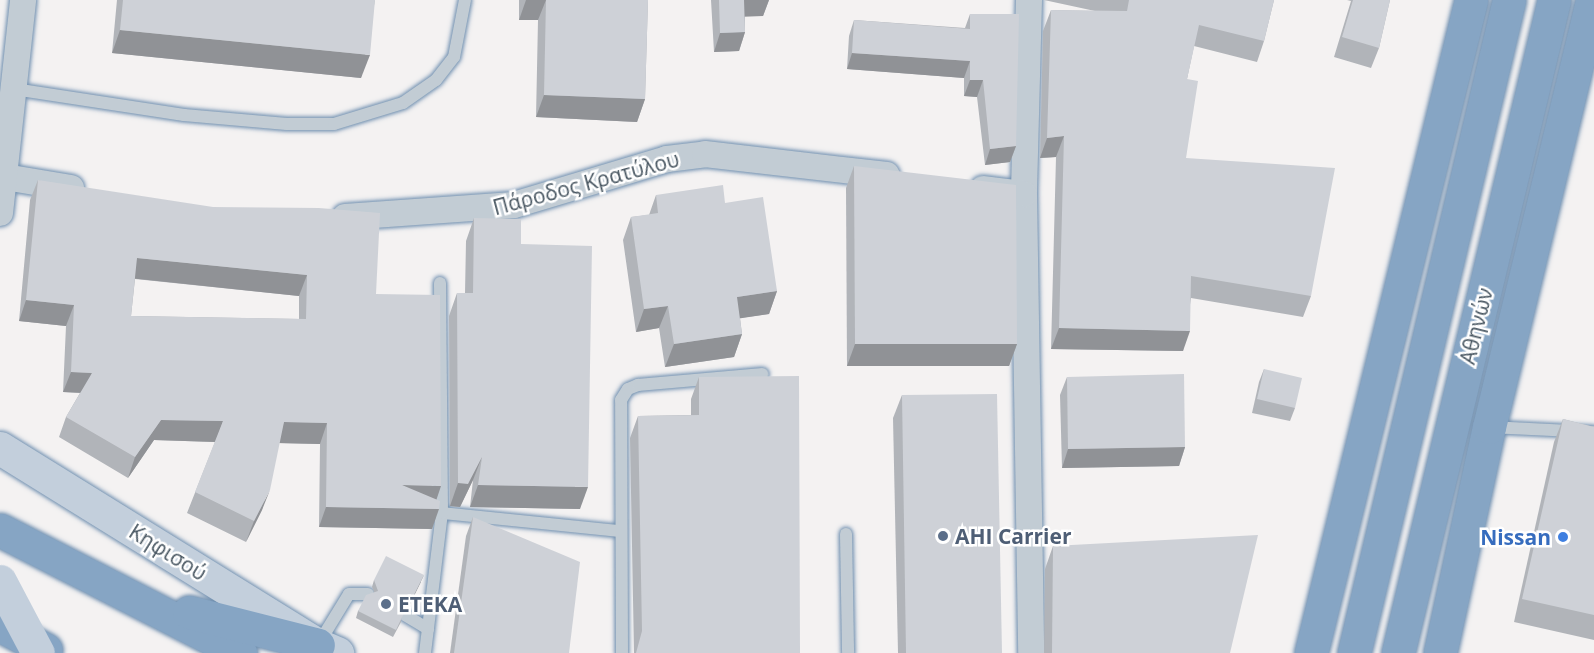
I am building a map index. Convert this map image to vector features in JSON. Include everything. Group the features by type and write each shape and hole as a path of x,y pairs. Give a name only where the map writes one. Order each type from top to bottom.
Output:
{"highway":[{"path":"1311,653 1471,0"},
{"name":"Αθηνών","path":"1354,653 1509,0"},
{"name":"Αθηνών","path":"1398,653 1554,0"},
{"path":"1440,653 1489,427 1592,0"},
{"path":"0,530 240,653"},
{"path":"127,596 327,649"},
{"path":"0,625 51,653"}],"main road":[{"name":"Κηφισού","path":"0,448 327,649"},
{"path":"0,581 38,653"}],"street":[{"path":"0,213 23,0"},
{"path":"1029,0 1024,194 1031,653"},
{"name":"Πάροδος Κρατύλου","path":"321,217 514,205 667,159 705,154 909,178"},
{"path":"5,177 95,192"},
{"path":"955,185 1024,194"}],"lane":[{"path":"14,89 184,116 334,124 403,103 436,80 454,57 465,0"},
{"path":"425,653 442,513 440,283"},
{"path":"621,653 619,531 621,400 628,389 763,374"},
{"path":"1489,427 1594,432"},
{"path":"442,513 619,531"},
{"path":"846,534 848,653"},
{"path":"327,649 349,594 368,594"},
{"path":"405,615 428,628"}],"building":[{"path":"123,0 375,0 370,55 120,30"},
{"path":"546,0 648,0 645,99 544,95"},
{"path":"719,0 744,0 745,32 720,33"},
{"path":"1129,0 1274,0 1264,41 1199,25 1187,79 1198,81 1186,158 1335,168 1311,296 1191,276 1190,331 1059,328 1064,136 1047,138 1051,10 1127,11"},
{"path":"1353,0 1390,0 1379,48 1342,37"},
{"path":"970,14 1019,14 1016,146 990,149 983,80 970,80 970,61 852,53 854,20 970,29"},
{"path":"854,166 1016,185 1017,344 855,344"},
{"path":"38,180 213,207 319,208 380,213 376,294 440,295 441,486 402,485 440,501 439,509 326,507 327,423 284,422 270,490 254,521 195,492 223,421 161,420 135,457 66,417 92,373 71,372 74,305 26,300","holes":["137,258 307,275 306,319 131,316"]},
{"path":"723,185 725,203 763,197 777,291 737,297 742,334 674,344 668,306 644,309 631,217 658,213 656,195"},
{"path":"474,218 521,219 521,244 592,246 588,487 478,485 482,457 468,484 458,483 457,293 473,293"},
{"path":"1264,369 1302,378 1295,408 1257,399"},
{"path":"1184,374 1185,447 1068,449 1067,377"},
{"path":"799,376 800,653 636,653 642,631 638,416 699,415 699,377"},
{"name":"AHI Carrier","path":"997,394 1002,653 906,653 902,395"},
{"name":"Nissan","path":"1563,419 1594,427 1594,615 1522,599"},
{"path":"473,517 580,562 569,653 454,653"},
{"path":"1258,535 1230,653 1052,653 1053,546"},
{"name":"ΕΤΕΚΑ","path":"386,556 424,575 411,601 400,604 403,615 396,630 358,611 366,595 378,591 374,580"}],"place":[{"name":"AHI Carrier","path":"943,536"},
{"name":"Nissan","path":"1563,537"},
{"name":"ΕΤΕΚΑ","path":"386,604"}]}
